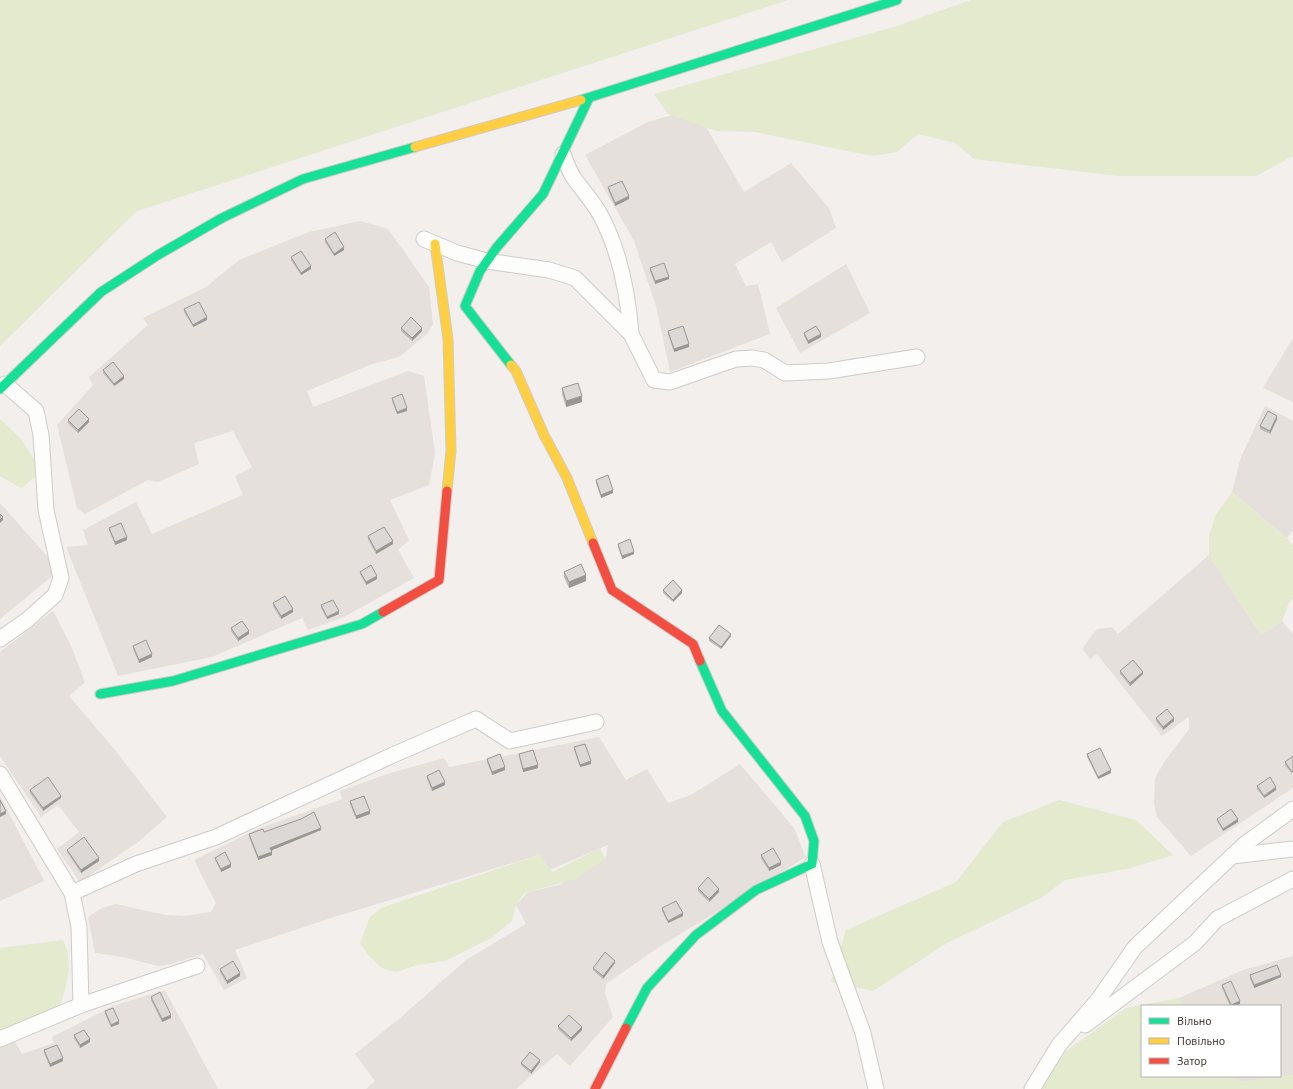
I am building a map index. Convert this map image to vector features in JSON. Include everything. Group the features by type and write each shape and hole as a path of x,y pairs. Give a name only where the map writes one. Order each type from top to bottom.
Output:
{"street":[{"path":"0,639 27,620 55,595 61,578 46,510 41,435 36,411 2,387 101,292 158,255 222,218 303,179 589,98 897,0"},
{"path":"589,98 543,194 497,246 480,271 465,306 516,371 544,435 569,484 612,590 693,644 722,711 805,816 814,841 812,864 830,942 863,1033 876,1089"},
{"path":"563,154 576,180 592,200 602,216 611,238 629,304 631,334"},
{"path":"430,242 457,253 487,261 549,270 575,278 631,334 654,380 670,382 736,359 753,358 764,360 785,373 829,371 918,357"},
{"path":"100,694 173,681 362,624 439,580 451,451 448,339 430,242"},
{"path":"72,893 136,864 216,837 392,755 476,719 510,741 596,722"},
{"path":"0,774 72,893 79,927 81,1005"},
{"path":"1032,1089 1059,1046 1098,1000 1135,947 1245,844 1293,809"},
{"path":"1232,856 1293,849"},
{"path":"594,1089 647,988 696,935 756,890 812,864"},
{"path":"1059,1046 1119,998 1195,943 1217,919 1293,879"},
{"path":"0,1039 81,1005 197,966"}],"shaded area":[{"path":"695,108 744,192 791,163 829,208 836,228 782,262 771,242 735,264 746,286 758,284 770,334 670,372 656,306 634,241 585,155 648,122"},
{"path":"360,221 388,229 429,287 433,324 427,334 399,357 372,364 307,391 313,407 408,371 424,376 435,453 429,485 390,500 409,540 398,550 414,578 344,617 308,630 302,618 212,657 118,676 66,547 88,545 83,530 136,502 152,534 243,495 235,476 252,467 233,431 194,443 199,464 158,482 148,480 85,514 77,508 57,425 93,385 89,377 148,325 143,318 206,287 239,260 309,232"},
{"path":"846,264 870,313 800,353 776,308"},
{"path":"1293,338 1293,402 1263,388"},
{"path":"1265,406 1293,421 1293,530 1287,538 1232,492 1241,457"},
{"path":"0,503 54,564 56,573 0,619"},
{"path":"1209,555 1261,635 1282,621 1293,634 1293,788 1191,856 1157,817 1154,804 1155,778 1165,761 1189,729 1189,717 1162,736 1097,654 1090,659 1082,649 1097,629 1112,627 1118,634"},
{"path":"53,611 71,646 85,682 69,696 115,750 167,817 138,842 80,882 57,849 79,832 58,805 41,817 0,756 0,652"},
{"path":"599,737 626,780 647,769 668,803 691,795 740,764 794,828 806,857 659,947 606,984 605,993 613,1017 570,1066 557,1054 516,1089 366,1089 375,1081 355,1054 400,1018 466,960 526,924 516,905 528,892 559,885 605,859 608,845 549,870 539,855 334,917 235,950 247,978 224,990 203,954 171,964 158,966 123,957 95,953 88,917 102,908 116,904 165,915 183,916 211,912 216,903 194,860 257,829 342,799 340,791 387,774 444,758 449,767"},
{"path":"0,796 44,881 0,901"},
{"path":"1293,956 1293,1075 1281,1077 1281,1005 1182,1005 1179,998 1243,970"},
{"path":"165,990 218,1089 0,1089 0,1046 14,1040 22,1054 54,1043 52,1037 113,1006"},
{"path":"1231,1077 1278,1077 1240,1082"}],"green space":[{"path":"0,0 788,0 137,211 0,346"},
{"path":"971,0 1293,0 1293,156 1256,176 1119,176 974,159 955,143 918,134 897,152 872,156 755,132 716,131 668,114 654,94 894,27"},
{"path":"0,419 20,438 38,465 36,476 21,488 0,476"},
{"path":"1232,492 1287,538 1293,546 1293,598 1289,603 1282,621 1261,635 1209,555 1209,537 1215,516"},
{"path":"1059,800 1136,820 1173,855 1131,868 1065,880 1041,898 947,943 873,991 831,982 846,930 956,882 1003,822"},
{"path":"600,848 605,859 576,879 524,893 516,905 512,921 491,938 445,961 417,965 396,972 382,968 368,955 360,943 370,917 381,908 539,855 553,872"},
{"path":"63,940 69,965 67,981 60,1006 0,1032 0,948"},
{"path":"1179,998 1182,1005 1142,1005"},
{"path":"1141,1005 1141,1077 1231,1077 1240,1082 1293,1075 1293,1089 1042,1089 1065,1052 1126,1008"}],"building":[{"path":"622,181 629,196 615,203 608,187"},
{"path":"335,232 344,247 334,254 325,239"},
{"path":"301,251 311,266 301,273 291,257"},
{"path":"664,263 669,277 655,281 650,268"},
{"path":"199,302 207,317 193,325 184,309"},
{"path":"411,317 422,328 412,338 401,328"},
{"path":"683,326 689,344 674,349 668,331"},
{"path":"816,326 821,334 808,341 804,333"},
{"path":"113,362 124,376 114,384 103,370"},
{"path":"578,383 582,396 566,401 562,388"},
{"path":"402,394 407,408 397,412 392,398"},
{"path":"79,409 89,419 78,430 68,420"},
{"path":"1268,411 1277,416 1270,431 1260,426"},
{"path":"608,475 613,490 601,495 596,480"},
{"path":"121,523 127,537 115,542 109,528"},
{"path":"384,527 393,541 376,551 368,536"},
{"path":"630,539 634,552 622,556 618,544"},
{"path":"581,564 586,575 569,582 564,572"},
{"path":"371,565 377,576 366,582 360,572"},
{"path":"673,580 682,590 673,600 663,590"},
{"path":"285,596 293,609 281,616 273,603"},
{"path":"333,600 339,611 327,617 321,605"},
{"path":"242,621 249,631 238,638 231,628"},
{"path":"719,625 731,634 721,647 709,638"},
{"path":"146,640 152,654 139,660 133,646"},
{"path":"1133,660 1143,672 1130,683 1120,671"},
{"path":"1167,709 1174,718 1163,727 1156,718"},
{"path":"585,744 591,761 580,765 574,747"},
{"path":"1100,748 1111,770 1098,777 1087,754"},
{"path":"533,750 538,765 523,769 519,754"},
{"path":"500,754 505,767 492,772 487,759"},
{"path":"1293,756 1293,771 1292,772 1285,762"},
{"path":"439,770 445,782 432,788 427,776"},
{"path":"48,777 61,796 43,808 30,790"},
{"path":"1270,777 1276,787 1264,796 1257,786"},
{"path":"364,796 370,811 356,816 350,801"},
{"path":"0,800 6,811 0,814"},
{"path":"1231,809 1238,819 1223,829 1217,819"},
{"path":"314,812 321,828 270,848 272,852 258,857 249,834 263,829 264,832 301,819"},
{"path":"84,837 99,858 81,870 67,850"},
{"path":"773,848 781,862 769,868 761,855"},
{"path":"225,852 231,864 221,869 215,858"},
{"path":"708,877 719,889 709,899 698,888"},
{"path":"676,901 683,913 668,921 662,908"},
{"path":"605,952 615,961 603,976 593,968"},
{"path":"233,961 240,973 227,981 220,969"},
{"path":"1277,965 1281,975 1254,985 1250,975"},
{"path":"1231,981 1240,1001 1231,1005 1222,985"},
{"path":"160,992 171,1015 162,1019 151,997"},
{"path":"113,1008 119,1021 111,1025 105,1011"},
{"path":"569,1015 582,1027 571,1038 558,1026"},
{"path":"84,1030 90,1039 80,1045 74,1035"},
{"path":"57,1045 63,1058 50,1064 44,1050"},
{"path":"530,1052 540,1060 531,1071 521,1063"}],"traffic: fast":[{"path":"581,100 897,0"},
{"path":"511,365 465,306 480,271 497,247 543,194 589,98"},
{"path":"0,389 101,292 158,255 222,218 303,179 415,147"},
{"path":"100,694 173,681 362,624 383,612"},
{"path":"626,1028 647,988 696,935 756,890 812,864 814,841 805,816 722,711 700,661"}],"traffic: slow":[{"path":"415,147 581,100"},
{"path":"435,244 448,339 451,451 447,491"},
{"path":"511,365 516,371 544,435 567,478 593,543"}],"traffic: jam":[{"path":"383,612 439,580 447,491"},
{"path":"593,543 612,590 693,644 700,661"},
{"path":"595,1089 626,1028"}]}
